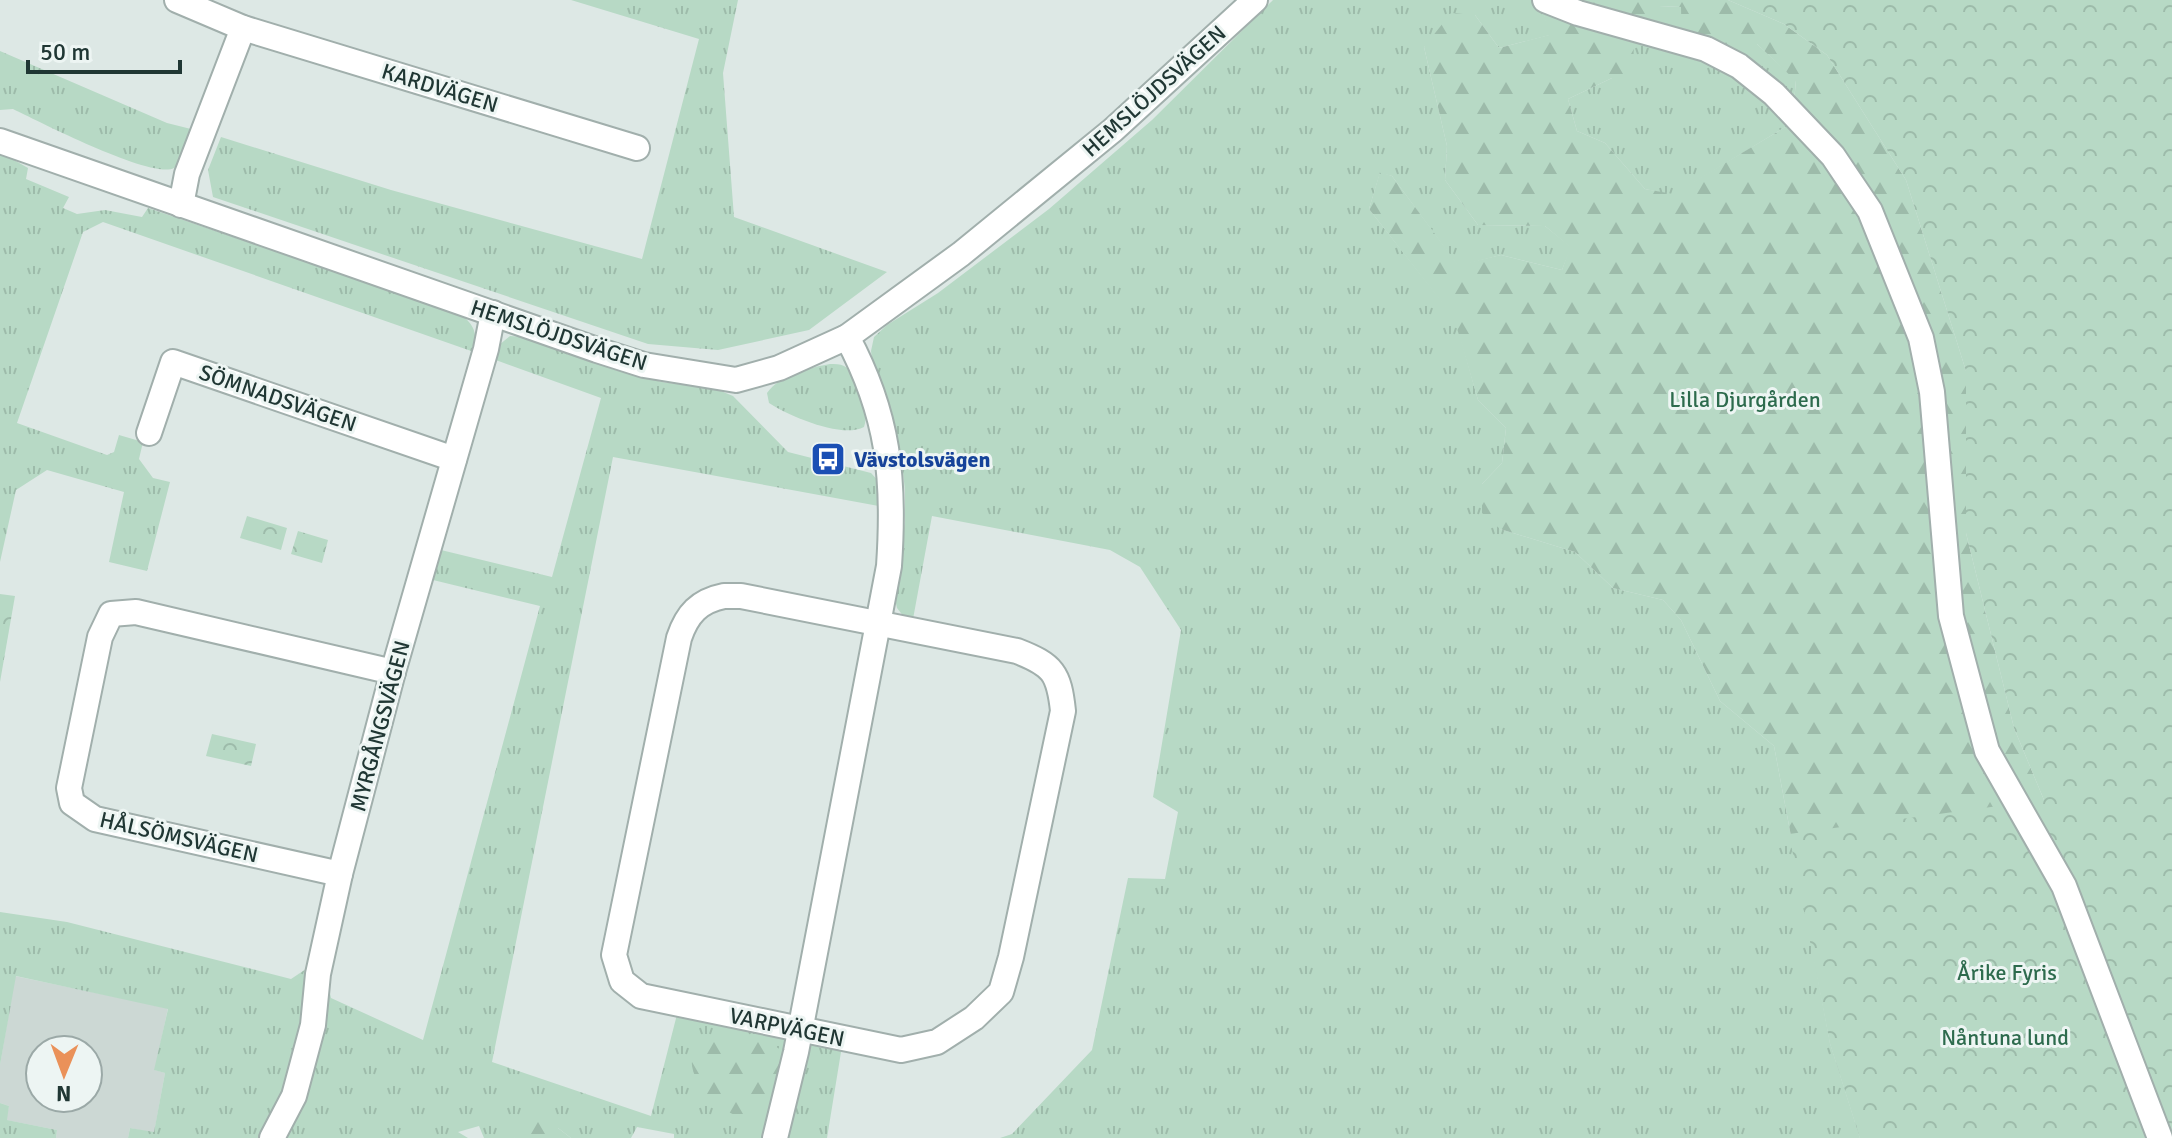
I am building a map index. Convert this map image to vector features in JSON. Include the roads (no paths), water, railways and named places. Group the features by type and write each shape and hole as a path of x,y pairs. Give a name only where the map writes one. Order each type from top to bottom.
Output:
{"street":[{"name":"KARDVÄGEN","path":"177,0 243,28 637,148"},
{"name":"HEMSLÖJDSVÄGEN","path":"0,141 644,365 736,380 779,368 847,337 961,254 1113,130 1255,0"},
{"path":"1545,0 1578,13 1706,49 1739,66 1774,94 1833,156 1870,211 1921,338 1929,378 1951,616 1987,751 2064,886 2160,1138"},
{"path":"181,205 187,174 243,28"},
{"name":"MYRGÅNGSVÄGEN","path":"272,1138 294,1096 313,1025 318,974 340,874 393,672 486,349 493,313"},
{"path":"775,1138 799,1031 889,566 893,515 884,427 862,366 847,337"},
{"name":"SÖMNADSVÄGEN","path":"149,433 173,362 454,459"},
{"name":"VARPVÄGEN","path":"741,596 878,625 1017,651 1043,661 1060,685 1063,711 1001,992 974,1018 937,1042 901,1050 641,996 622,981 614,955 685,619 697,606 711,599 741,596"},
{"name":"HÅLSÖMSVÄGEN","path":"340,874 95,819 72,803 69,788 100,637 111,614 136,612 393,672"}],"place":[{"name":"Vävstolsvägen","path":"828,459"}],"park label":[{"name":"Lilla Djurgården","path":"1745,399"},
{"name":"Årike Fyris","path":"2007,972"},
{"name":"Nåntuna lund","path":"2005,1037"}]}
